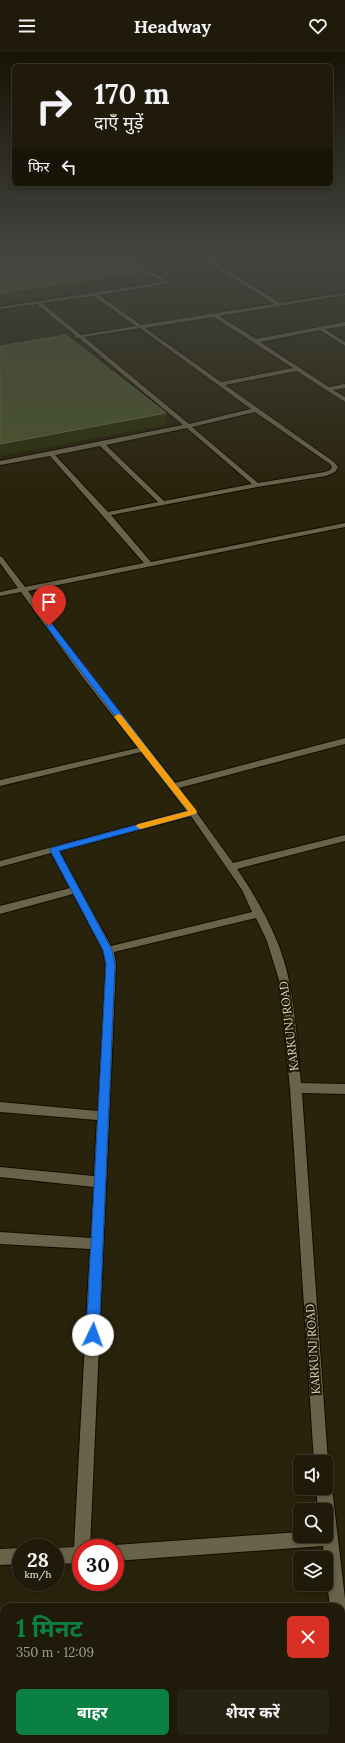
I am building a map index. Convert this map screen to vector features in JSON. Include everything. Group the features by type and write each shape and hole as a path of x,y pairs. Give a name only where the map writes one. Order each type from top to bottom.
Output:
{"street":[{"path":"76,334 257,485"},
{"path":"73,338 97,334"},
{"path":"106,514 257,485 326,474 333,471 335,468 332,463 256,410 153,334"},
{"path":"245,334 345,400"},
{"path":"256,341 294,334"},
{"path":"329,334 345,344"},
{"path":"220,384 297,369"},
{"path":"329,389 345,386"},
{"path":"0,463 102,444 256,410"},
{"path":"102,444 163,503"},
{"path":"51,454 149,564"},
{"path":"0,594 345,525"},
{"name":"KARKUNJ ROAD","path":"0,558 143,749 174,786 193,812 246,889 272,941 284,980 296,1088 321,1455"},
{"path":"174,786 345,741"},
{"path":"0,783 143,749"},
{"path":"0,864 193,812"},
{"path":"231,867 345,838"},
{"path":"54,850 108,950 110,964 82,1539"},
{"path":"0,910 75,890"},
{"path":"108,950 259,914"},
{"path":"296,1088 345,1089"},
{"path":"0,1107 103,1116"},
{"path":"0,1172 100,1182"},
{"path":"0,1238 97,1244"},
{"path":"124,1552 293,1541"},
{"path":"330,1543 337,1603"},
{"path":"0,1557 12,1556"}],"building":[{"path":"66,335 166,413 0,444 0,346"}],"slow traffic":[{"path":"118,717 193,812 141,826"}],"route":[{"path":"49,626 193,812 54,850 108,950 110,964 93,1335"}]}
